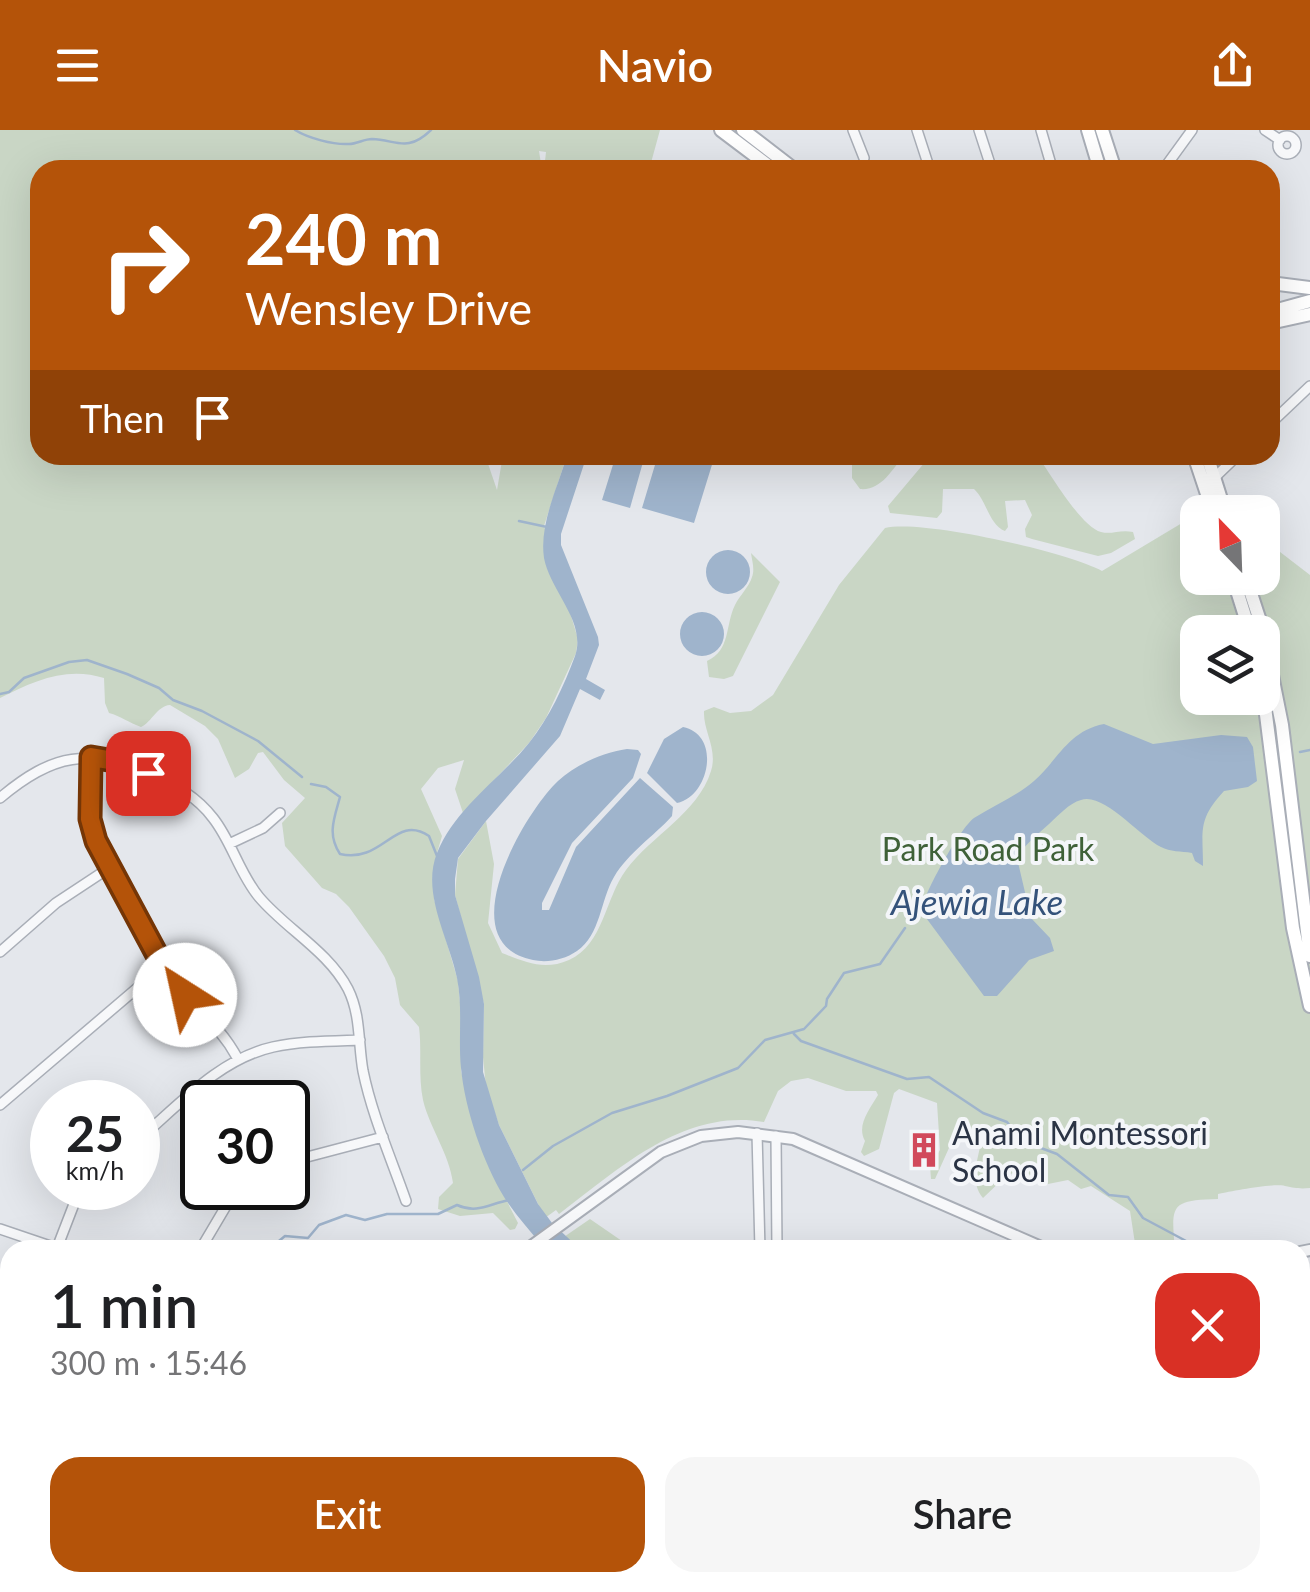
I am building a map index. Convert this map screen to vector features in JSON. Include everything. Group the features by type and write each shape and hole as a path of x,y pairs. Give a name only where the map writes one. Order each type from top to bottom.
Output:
{"main road":[{"path":"720,130 760,160"},
{"path":"743,130 782,160"},
{"path":"1088,130 1097,160"},
{"path":"1104,135 1114,160"},
{"path":"1280,284 1310,288"},
{"path":"1280,309 1310,301"},
{"path":"1280,321 1310,314"},
{"path":"1200,465 1216,495"},
{"path":"1208,465 1211,495"},
{"path":"1251,595 1282,725 1310,956"},
{"path":"1266,715 1292,928 1310,1006"}],"street":[{"path":"853,130 864,158"},
{"path":"918,130 927,160"},
{"path":"979,130 989,160"},
{"path":"1040,130 1050,160"},
{"path":"1170,160 1192,130"},
{"path":"1265,130 1280,140"},
{"path":"1280,414 1310,386"},
{"path":"1210,483 1228,465"},
{"path":"0,798 41,768 60,760 91,757 128,764 184,790 210,813 254,891 342,978 354,1005 363,1072 406,1200"},
{"path":"91,757 90,819 109,868 163,966 185,995 215,1023 238,1060"},
{"path":"229,844 263,828 280,814"},
{"path":"0,952 65,896 109,868"},
{"path":"0,1105 163,966"},
{"path":"160,1121 214,1075 238,1060 287,1044 360,1040"},
{"path":"540,1240 670,1148 717,1133 757,1133 793,1140 1026,1240"},
{"path":"757,1133 760,1240"},
{"path":"310,1156 383,1136"},
{"path":"776,1136 777,1240"},
{"path":"63,1240 72,1210"},
{"path":"206,1240 224,1210"},
{"path":"0,1228 34,1240"}],"green space":[{"path":"0,130 660,130 652,160 545,160 546,152 539,151 540,160 30,160 30,465 488,465 497,490 501,465 564,465 544,526 578,639 576,653 546,718 529,743 463,813 455,789 464,760 438,768 421,789 442,836 434,899 458,981 461,1071 474,1123 518,1223 515,1229 510,1230 493,1213 460,1216 438,1209 439,1197 453,1183 423,1100 419,1027 400,1005 395,978 384,956 349,907 336,894 322,888 285,846 282,823 305,798 284,780 263,752 235,778 218,739 205,726 170,705 141,727 109,713 104,678 90,675 50,677 0,698"},
{"path":"852,465 896,465 874,487 860,489 852,478"},
{"path":"923,465 1044,465 1075,510 1093,528 1105,533 1133,532 1135,539 1098,556 1026,537 1025,529 1032,515 1025,500 1005,501 1005,531 995,524 974,489 943,489 942,512 937,518 890,513 888,506"},
{"name":"Park Road Park","path":"1180,524 1180,595 1280,595 1280,552 1310,575 1310,1188 1262,1186 1218,1194 1218,1199 1190,1201 1174,1214 1174,1240 1134,1240 1130,1211 1091,1186 1081,1189 1068,1180 1043,1185 1018,1171 1006,1176 983,1198 976,1179 981,1143 958,1128 935,1179 931,1179 930,1166 940,1150 937,1103 899,1089 894,1093 879,1149 864,1156 863,1123 878,1095 876,1091 846,1091 808,1078 791,1081 778,1091 764,1122 734,1120 679,1133 629,1161 559,1214 556,1210 545,1218 499,1125 486,1087 484,1004 455,895 458,859 486,821 494,864 488,923 502,953 543,965 569,960 581,953 597,932 626,870 685,812 705,786 713,755 704,711 714,707 730,713 751,711 773,695 839,585 885,528 930,528 1058,555 1102,571"},
{"path":"751,553 780,582 733,676 709,677 707,661 724,644 735,605 752,577"},
{"path":"590,1219 620,1240 560,1240"}],"water":[{"path":"564,465 584,465 561,534 561,545 598,637 599,645 586,679 605,690 600,700 580,689 560,736 458,858 455,895 479,977 484,1004 483,1072 499,1125 538,1204 570,1240 538,1240 504,1197 476,1135 461,1068 457,978 432,884 437,853 445,837 466,808 536,733 575,656 576,631 544,558 547,519"},
{"path":"613,465 642,465 630,508 602,500"},
{"path":"655,465 712,465 694,523 642,508"},
{"path":"728,550 743,557 750,572 743,587 728,594 713,587 706,572 713,557"},
{"path":"702,612 717,619 724,634 717,649 702,656 687,649 680,634 687,619"},
{"name":"Ajewia Lake","path":"1104,724 1153,744 1221,735 1247,737 1253,747 1257,781 1248,787 1224,791 1209,810 1203,826 1203,866 1192,853 1168,850 1152,842 1100,803 1081,800 1068,807 1017,858 1031,918 1050,938 1054,951 1029,960 997,996 984,996 921,911 929,890 952,847 974,818 1027,786 1081,733"},
{"path":"683,727 703,741 707,766 697,790 677,803 647,773 664,739"},
{"path":"627,749 641,754 633,778 572,843 542,910 549,910 576,847 640,778 673,807 672,816 620,868 609,886 591,936 577,951 561,959 544,961 508,949 496,929 495,904 501,876 528,820 565,775 590,760"}],"waterway":[{"path":"295,130 343,144 372,139 408,143 431,130"},
{"path":"519,521 547,527"},
{"path":"0,694 9,692 24,678 69,662 87,660 159,688 173,700 258,741 302,777"},
{"path":"1300,752 1310,750"},
{"path":"311,784 326,787 340,797 333,833 340,854 367,852 397,834 417,831 429,836 437,856"},
{"path":"523,1170 553,1146 612,1113 738,1068 765,1040 804,1029 826,1006 844,973 880,964 905,928"},
{"path":"794,1034 801,1041 907,1079 929,1077 983,1113 1007,1122 1022,1141 1057,1154 1109,1195 1128,1197 1143,1218 1184,1240"},
{"path":"280,1240 285,1236 308,1238 319,1225 346,1215 365,1220 387,1214 438,1214 457,1205 477,1208 509,1200"}],"place":[{"name":"Anami Montessori School","path":"924,1150"}],"route":[{"path":"148,773 106,758 91,757 90,819 102,855 163,966 185,995"}]}
